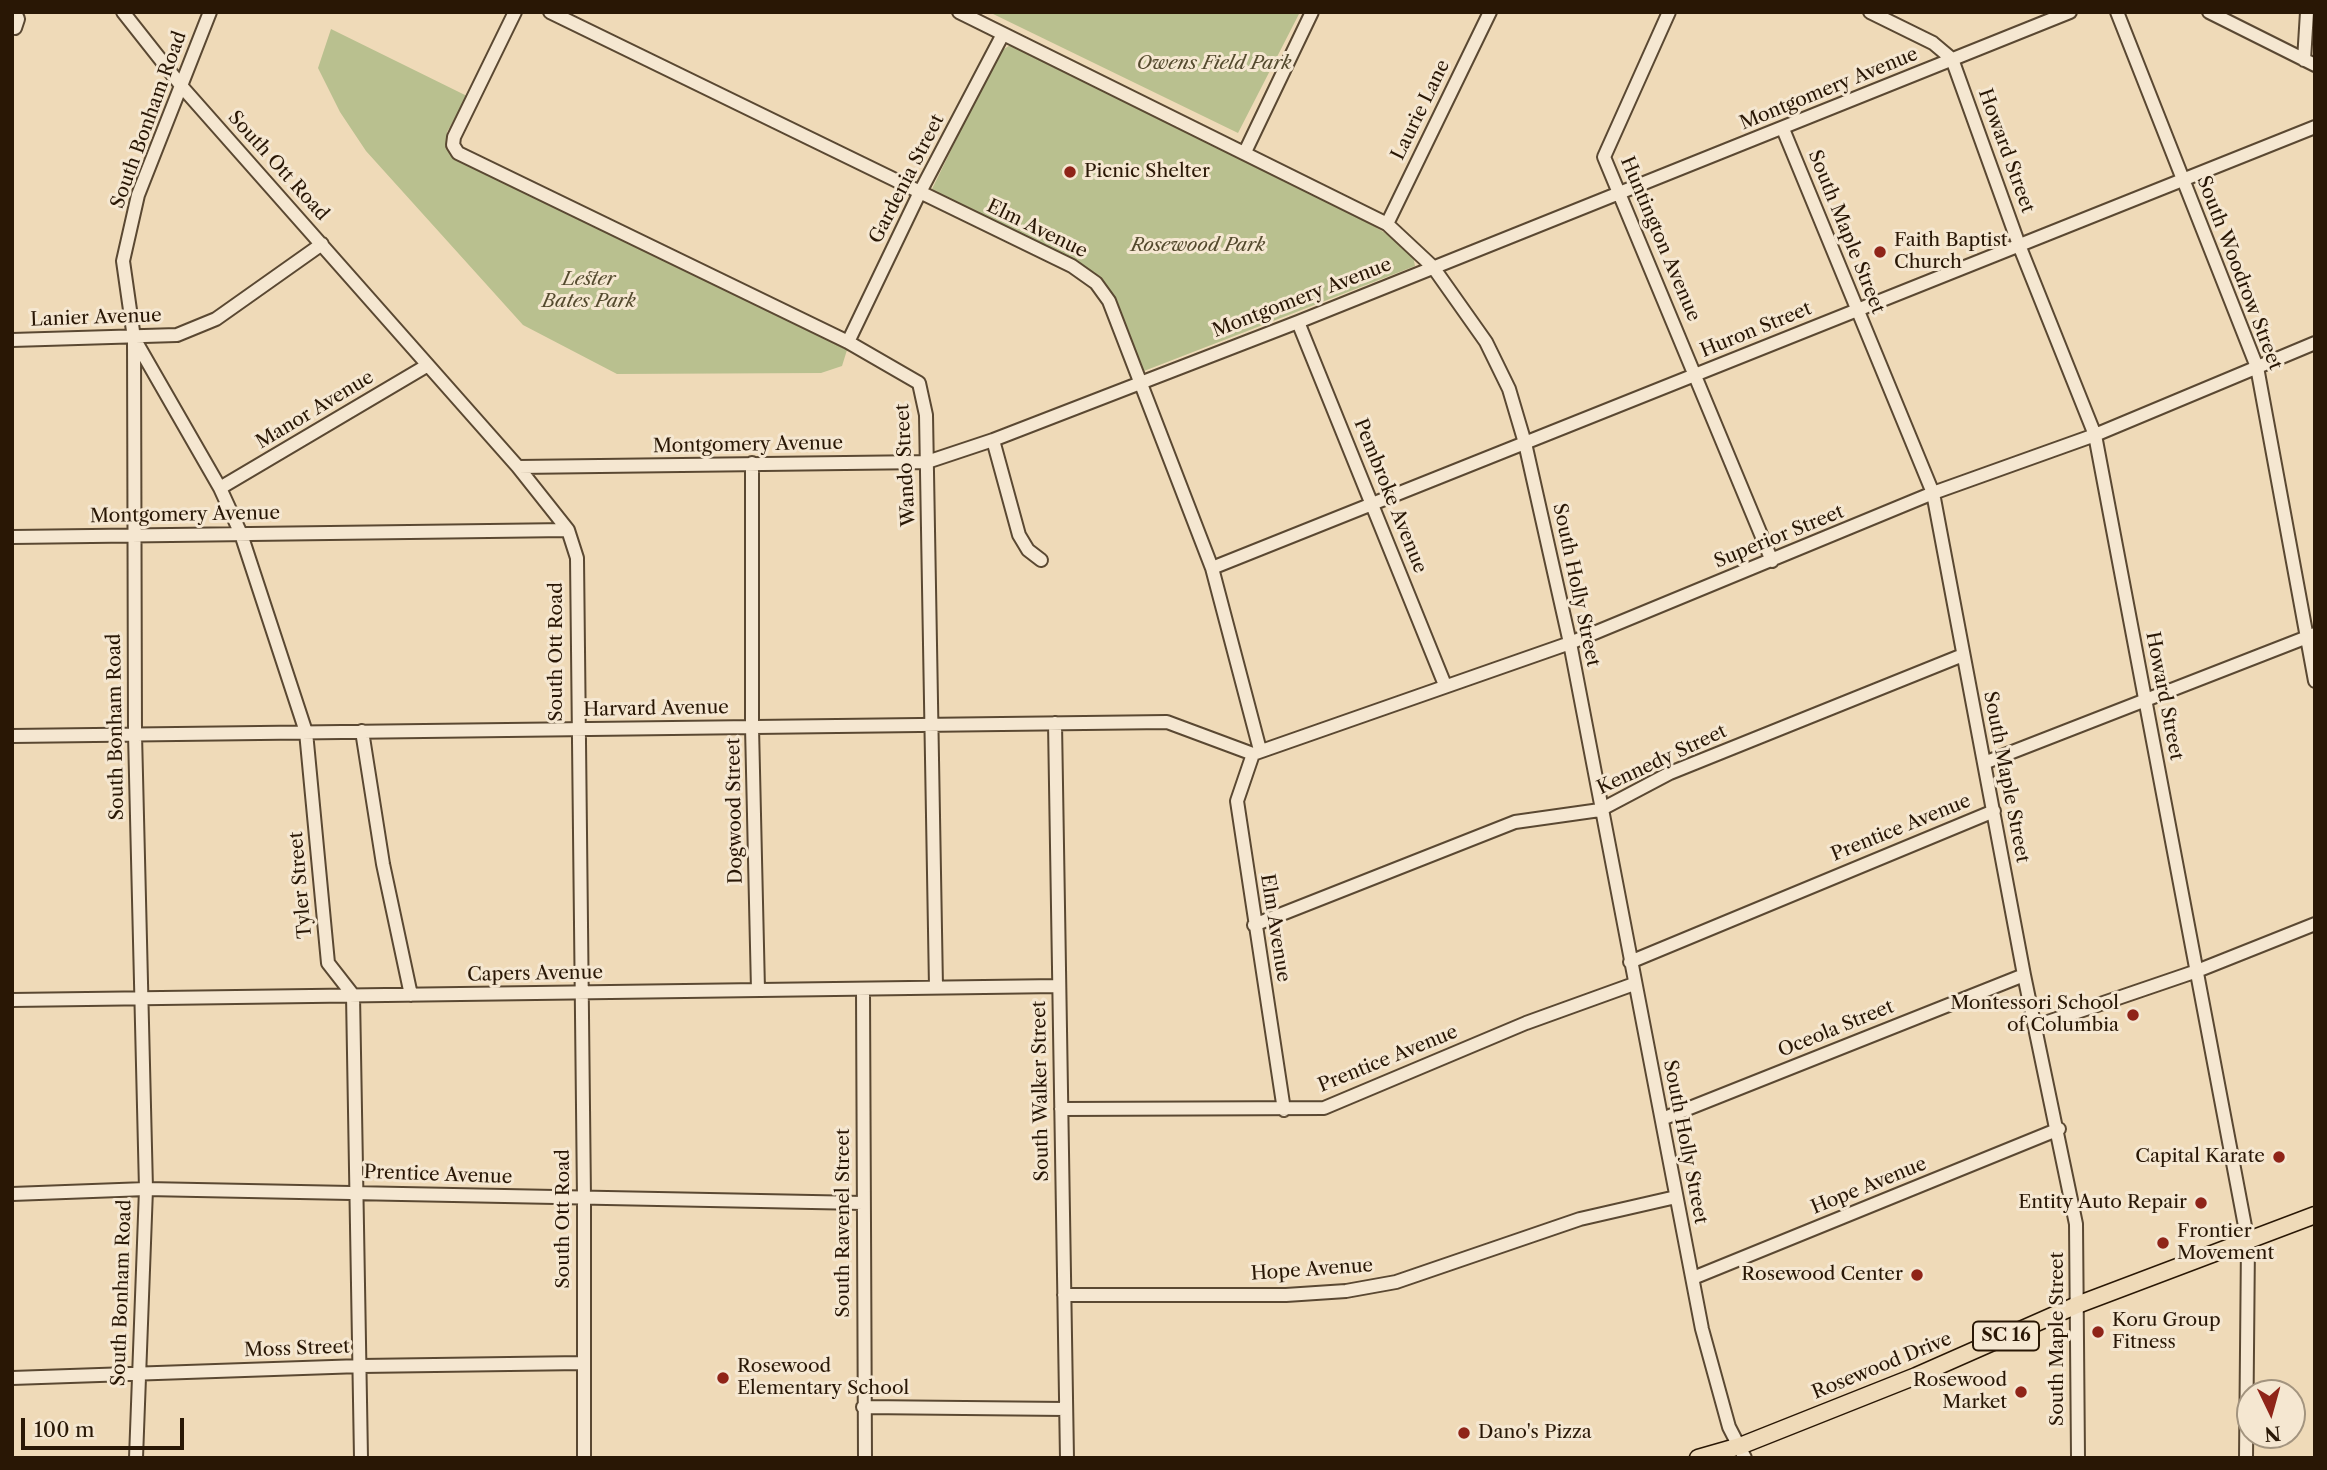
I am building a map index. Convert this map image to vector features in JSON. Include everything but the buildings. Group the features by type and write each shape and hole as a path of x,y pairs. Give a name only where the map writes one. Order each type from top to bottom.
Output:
{"main road":[{"name":"Rosewood Drive","path":"1698,1458 1743,1452 2077,1305 2315,1215"}],"street":[{"path":"14,28 15,12"},
{"name":"South Ott Road","path":"122,12 183,88 518,467 568,530 577,558 576,729 584,1198 583,1458"},
{"name":"South Bonham Road","path":"136,1458 146,1189 132,535 134,338 123,261 138,195 183,88 209,12"},
{"name":"Wando Street","path":"515,12 453,145 462,156 848,342 919,383 926,415 936,988"},
{"name":"Elm Avenue","path":"551,12 919,194 1076,268 1096,283 1109,301 1212,568 1256,752 1237,801 1284,1110"},
{"name":"South Holly Street","path":"959,12 1387,224 1433,267 1486,342 1509,389 1525,443 1570,643 1702,1329 1729,1427 1743,1452"},
{"path":"1245,152 1312,12"},
{"name":"Laurie Lane","path":"1387,224 1490,12"},
{"name":"Huntington Avenue","path":"1669,12 1604,157 1772,561"},
{"path":"1870,12 1933,43 1952,59"},
{"name":"Montgomery Avenue","path":"518,467 927,462 993,440 1298,322 2070,12"},
{"name":"South Woodrow Street","path":"2117,12 2257,367 2310,636 2315,681"},
{"path":"2209,12 2310,63"},
{"path":"2306,13 2310,63"},
{"name":"Gardenia Street","path":"848,342 919,194 1003,34"},
{"name":"Howard Street","path":"1952,59 2019,245 2095,435 2248,1242 2246,1458"},
{"name":"Huron Street","path":"1212,568 2315,127"},
{"name":"South Maple Street","path":"1783,129 1933,494 2024,975 2059,1129 2076,1224 2078,1458"},
{"name":"Lanier Avenue","path":"12,340 177,335 216,319 323,244"},
{"name":"Pembroke Avenue","path":"1298,322 1445,685"},
{"name":"Tyler Street","path":"134,338 220,488 241,534 306,732 328,963 352,995"},
{"name":"Superior Street","path":"1256,752 1570,643 1933,494 2095,435 2315,343"},
{"name":"Manor Avenue","path":"220,488 428,365"},
{"path":"993,440 1019,535 1028,550 1041,560"},
{"name":"Dogwood Street","path":"752,463 752,727 758,990"},
{"name":"Montgomery Avenue","path":"12,537 568,530"},
{"path":"1984,763 2144,698 2310,636"},
{"name":"Kennedy Street","path":"1254,925 1515,822 1600,810 1670,773 1963,655"},
{"name":"Harvard Avenue","path":"12,736 1167,722 1256,752"},
{"name":"South Walker Street","path":"1055,723 1067,1458"},
{"path":"362,732 383,864 411,995"},
{"name":"Prentice Avenue","path":"1630,962 1994,811"},
{"path":"2036,1026 2197,971 2315,925"},
{"name":"Oceola Street","path":"1662,1119 2024,975"},
{"name":"Prentice Avenue","path":"1061,1109 1324,1108 1526,1023 1634,984"},
{"name":"Capers Avenue","path":"12,1000 1059,986"},
{"name":"South Ravenel Street","path":"863,989 865,1458"},
{"path":"352,995 361,1458"},
{"name":"Hope Avenue","path":"1693,1278 2059,1129"},
{"name":"Prentice Avenue","path":"12,1194 146,1189 863,1203"},
{"name":"Hope Avenue","path":"1064,1295 1286,1294 1346,1291 1396,1282 1580,1219 1676,1196"},
{"name":"Moss Street","path":"12,1378 361,1366 583,1363"},
{"path":"863,1407 1066,1409"}],"green space":[{"name":"Owens Field Park","path":"989,12 1300,12 1238,133"},
{"name":"Lester Bates Park","path":"331,29 467,96 447,132 448,145 620,237 847,350 842,366 821,373 617,374 523,325 366,151 340,112 318,68"},
{"name":"Rosewood Park","path":"1012,44 1350,212 1397,240 1413,256 1415,266 1144,371 1113,295 1101,277 932,189 999,52"}],"place":[{"name":"Picnic Shelter","path":"1070,172"},
{"name":"Faith Baptist Church","path":"1880,252"},
{"name":"Montessori School of Columbia","path":"2133,1015"},
{"name":"Capital Karate","path":"2279,1157"},
{"name":"Entity Auto Repair","path":"2201,1203"},
{"name":"Frontier Movement","path":"2163,1243"},
{"name":"Rosewood Center","path":"1917,1275"},
{"name":"Koru Group Fitness","path":"2098,1332"},
{"name":"Rosewood Elementary School","path":"723,1378"},
{"name":"Rosewood Market","path":"2021,1392"},
{"name":"Dano's Pizza","path":"1464,1433"}]}
